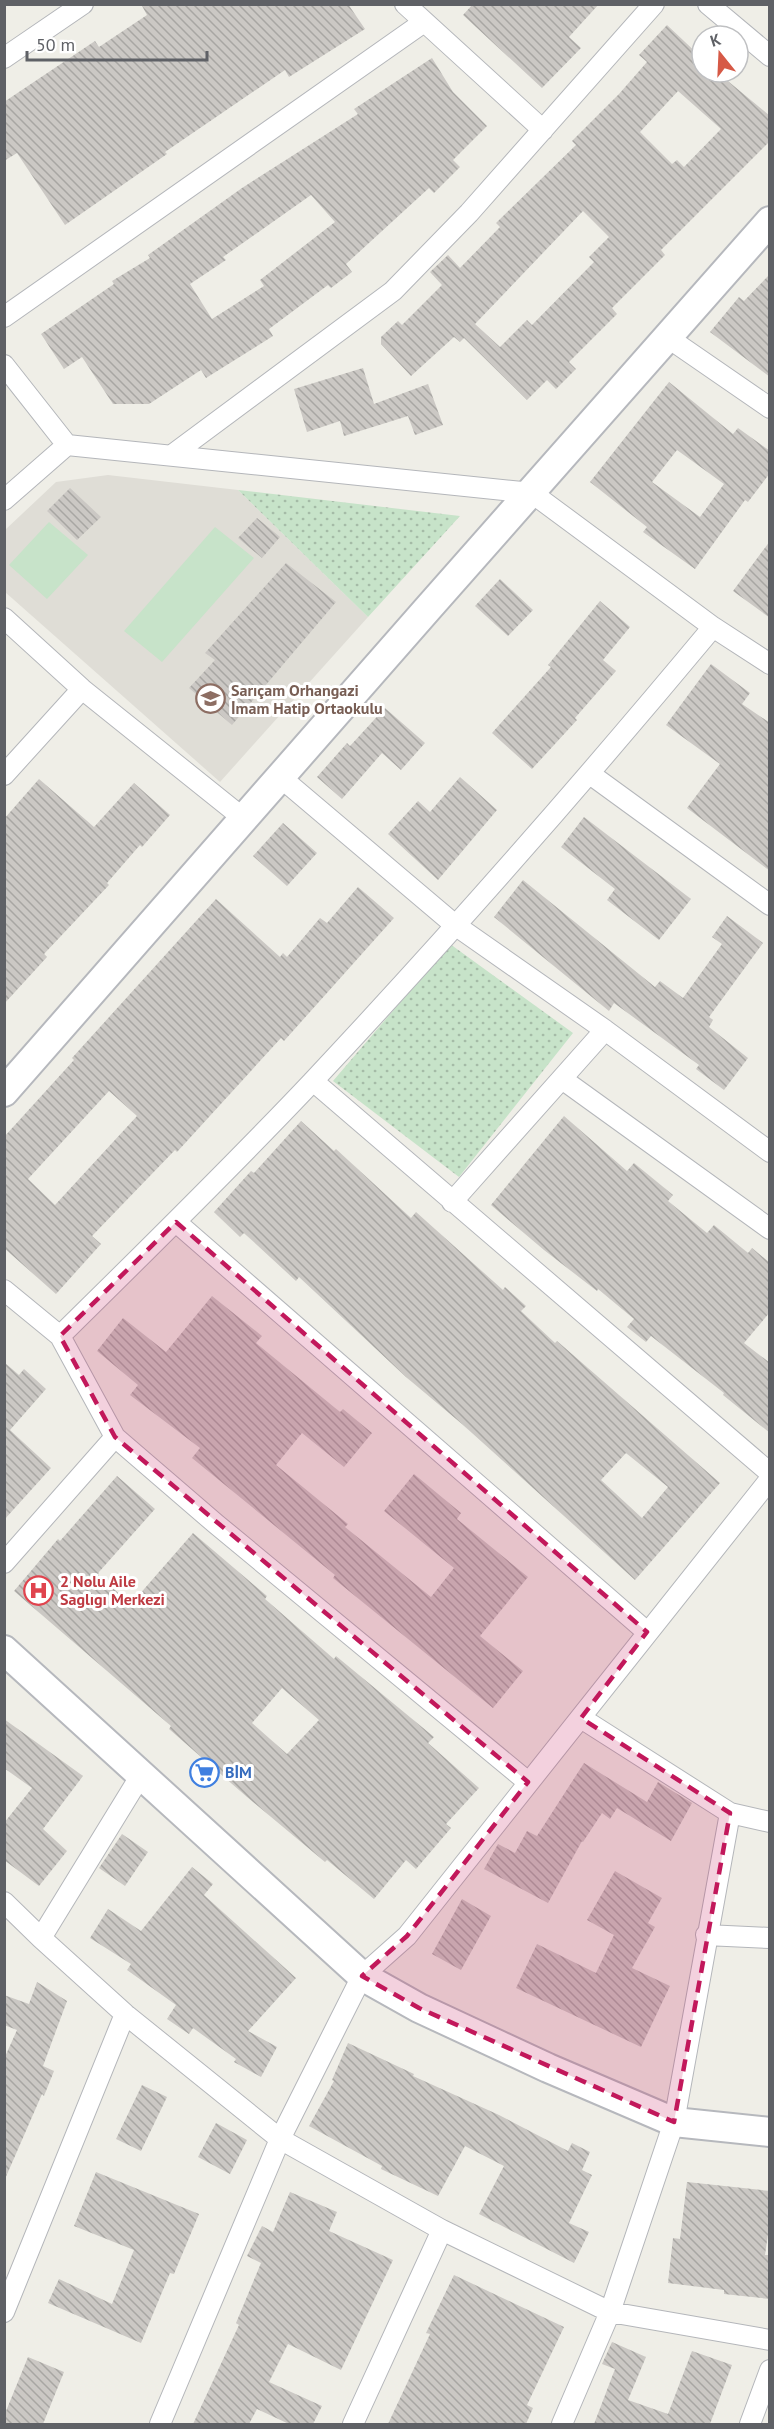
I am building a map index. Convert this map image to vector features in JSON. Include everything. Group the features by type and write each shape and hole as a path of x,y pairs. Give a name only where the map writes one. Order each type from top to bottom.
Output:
{"main road":[{"path":"4,1092 279,776 532,493 770,221"},
{"path":"4,1650 362,1976 429,2013 548,2068 674,2121 770,2132"}],"street":[{"path":"4,58 83,4"},
{"path":"405,4 543,130"},
{"path":"172,455 393,291 469,213 654,4"},
{"path":"708,4 770,56"},
{"path":"4,317 424,22"},
{"path":"667,337 770,408"},
{"path":"4,365 67,445 532,493 712,627 770,664"},
{"path":"4,500 67,445"},
{"path":"4,618 82,689 243,818"},
{"path":"60,1336 176,1222 313,1081 590,774 712,627"},
{"path":"4,775 82,689"},
{"path":"590,774 770,905"},
{"path":"279,776 455,925 604,1030 770,1152"},
{"path":"452,1202 604,1030"},
{"path":"562,1078 770,1228"},
{"path":"313,1081 770,1473"},
{"path":"176,1222 647,1632"},
{"path":"4,1290 60,1336 115,1437 216,1524 528,1782"},
{"path":"4,1563 115,1437"},
{"path":"160,2424 280,2139 362,1976 407,1936 770,1479"},
{"path":"580,1718 730,1813 770,1822"},
{"path":"41,1938 141,1775"},
{"path":"562,2424 610,2312 674,2121 730,1813"},
{"path":"4,1902 125,2014 280,2139 442,2230 610,2312 770,2340"},
{"path":"706,1935 770,1938"},
{"path":"6,2305 125,2014"},
{"path":"353,2424 442,2230"},
{"path":"750,2424 770,2370"}],"highlighted area":[{"path":"176,1222 647,1632 581,1718 730,1813 674,2122 419,2008 362,1976 407,1936 528,1782 115,1437 60,1336"}],"shaded area":[{"name":"Sarıçam Orhangazi İmam Hatip Ortaokulu","path":"108,475 238,490 368,617 220,782 5,592 5,530 56,482"}],"green space":[{"path":"238,490 460,516 368,617"},
{"path":"49,522 88,555 47,599 9,565"},
{"path":"215,527 254,558 162,662 124,631"},
{"path":"450,944 573,1033 459,1177 333,1081"}],"building":[{"path":"141,4 348,4 365,29 289,77 285,70 165,152 167,154 65,225 17,153 4,161 4,102 95,41 99,47 147,15"},
{"path":"473,4 599,4 569,37 581,48 542,88 463,15"},
{"path":"667,25 690,47 690,84 731,84 770,116 770,141 661,250 665,255 612,308 617,314 569,362 576,369 556,389 547,380 527,400 464,338 460,342 454,337 411,376 381,344 381,337 398,321 402,325 442,285 430,272 448,255 460,268 500,227 496,223 576,145 572,141 647,62 639,55","holes":["678,91 721,129 684,167 677,160 672,164 640,132","583,211 609,237 589,257 594,262 532,325 527,320 500,347 475,324"]},
{"path":"432,58 453,92 487,126 453,160 460,167 434,193 429,188 346,264 352,272 331,288 328,285 269,329 273,336 206,378 201,370 149,404 113,404 82,357 64,369 41,334 114,284 112,281 150,258 148,255 242,188 358,114 354,109","holes":["311,195 335,222 260,280 264,286 212,319 190,284 226,260 223,257"]},
{"path":"770,274 770,377 710,332 739,297 744,301"},
{"path":"363,368 374,404 428,384 443,425 415,435 408,416 344,436 340,421 307,432 294,389"},
{"path":"669,382 733,434 738,428 770,451 770,473 748,502 745,500 695,569 643,532 647,527 590,482","holes":["677,450 724,484 700,517 652,482"]},
{"path":"70,488 101,517 77,540 47,511"},
{"path":"257,518 280,537 262,558 238,538"},
{"path":"770,541 770,618 733,591"},
{"path":"286,563 336,602 232,725 189,688 215,660 205,653"},
{"path":"500,579 533,610 508,636 475,606"},
{"path":"600,601 630,627 603,660 616,671 575,718 577,720 532,769 492,733 551,667 548,665"},
{"path":"711,664 750,693 742,704 770,723 770,871 687,808 720,764 666,725"},
{"path":"385,708 425,743 401,770 382,753 342,799 317,777 347,743 350,746"},
{"path":"460,777 497,810 438,880 388,834 418,801 430,812"},
{"path":"39,779 94,827 134,783 170,815 142,847 140,845 107,883 109,885 44,954 47,957 4,1004 4,819"},
{"path":"584,817 691,899 659,940 607,900 615,889 561,847"},
{"path":"283,823 317,853 287,886 253,856"},
{"path":"523,880 655,987 660,981 683,998 722,944 712,937 727,916 763,943 709,1017 713,1020 709,1027 748,1058 724,1090 696,1069 699,1065 614,1003 609,1011 494,917"},
{"path":"358,887 394,918 284,1041 281,1038 177,1152 175,1150 92,1236 101,1244 56,1294 4,1248 4,1137 216,899 280,957 283,953 287,957 320,918 327,923","holes":["109,1091 137,1116 55,1205 28,1179"]},
{"path":"564,1116 627,1171 634,1163 673,1195 668,1201 707,1233 714,1225 748,1253 752,1248 770,1263 770,1312 744,1343 770,1363 770,1433 723,1395 724,1393 651,1336 646,1342 627,1327 634,1319 598,1289 597,1291 544,1250 491,1205"},
{"path":"301,1121 334,1151 336,1149 411,1218 416,1212 503,1290 505,1287 526,1306 521,1311 555,1343 557,1341 720,1483 635,1580 462,1424 406,1377 299,1277 296,1281 244,1233 240,1237 214,1212 251,1171 254,1173","holes":["626,1453 668,1487 642,1518 601,1480"]},
{"path":"212,1296 262,1336 256,1343 340,1412 343,1409 372,1433 344,1467 302,1433 276,1465 348,1524 345,1527 431,1597 454,1568 384,1511 414,1474 461,1513 457,1519 528,1577 480,1636 523,1671 493,1708 333,1578 335,1575 192,1458 200,1448 130,1395 138,1385 97,1351 123,1318 166,1352"},
{"path":"4,1362 19,1375 24,1369 46,1389 10,1430 51,1468 4,1520"},
{"path":"117,1476 155,1509 98,1575 131,1604 193,1533 267,1596 265,1599 334,1659 336,1656 434,1737 428,1743 479,1788 446,1824 451,1828 416,1869 406,1860 374,1899 327,1860 325,1862 247,1797 169,1729 171,1726 14,1591 58,1539 60,1541","holes":["282,1688 319,1720 287,1754 252,1723"]},
{"path":"4,1719 83,1776 43,1829 67,1851 39,1886 4,1860 4,1823 32,1788 4,1768"},
{"path":"584,1763 647,1802 658,1782 692,1803 671,1841 617,1808 610,1819 602,1813 582,1841 548,1903 484,1869 498,1844 515,1853 527,1831 537,1836"},
{"path":"122,1834 148,1852 125,1886 99,1868"},
{"path":"192,1867 213,1884 204,1895 296,1978 248,2031 277,2047 261,2077 234,2062 236,2059 193,2028 189,2034 167,2019 176,2005 127,1970 131,1964 90,1938 108,1909 141,1931"},
{"path":"615,1871 662,1898 648,1923 655,1927 632,1968 670,1986 641,2047 516,1988 537,1944 596,1973 614,1935 587,1920"},
{"path":"462,1899 491,1916 461,1970 432,1954"},
{"path":"37,1982 67,2001 43,2066 54,2071 5,2179 4,2059 17,2030 4,2025 4,1995 29,2004"},
{"path":"348,2043 414,2074 413,2076 499,2115 568,2151 572,2143 590,2152 582,2170 592,2175 569,2223 589,2232 574,2263 479,2214 504,2166 465,2146 438,2196 381,2169 382,2166 309,2126 334,2081 332,2080"},
{"path":"142,2085 167,2097 141,2151 116,2139"},
{"path":"216,2123 247,2140 230,2174 198,2157"},
{"path":"96,2172 199,2214 174,2274 170,2273 141,2343 48,2303 59,2279 112,2304 134,2250 74,2226"},
{"path":"687,2182 770,2191 770,2220 765,2255 770,2255 770,2299 724,2294 724,2290 668,2283 673,2238 680,2239"},
{"path":"290,2192 337,2212 329,2231 393,2260 341,2370 288,2344 269,2382 322,2406 313,2424 289,2424 257,2409 249,2424 193,2424 239,2325 236,2323 261,2263 247,2256 262,2226 273,2232"},
{"path":"454,2275 564,2327 527,2405 533,2408 526,2424 388,2424 430,2334 426,2333"},
{"path":"612,2342 646,2357 628,2400 668,2414 692,2351 732,2365 710,2424 594,2424 615,2369 602,2364"},
{"path":"28,2357 64,2372 43,2424 4,2424 4,2416"}],"place":[{"name":"Sarıçam Orhangazi İmam Hatip Ortaokulu","path":"210,699"},
{"name":"2 Nolu Aile Saglıgı Merkezi","path":"39,1590"},
{"name":"BİM","path":"204,1772"}]}
